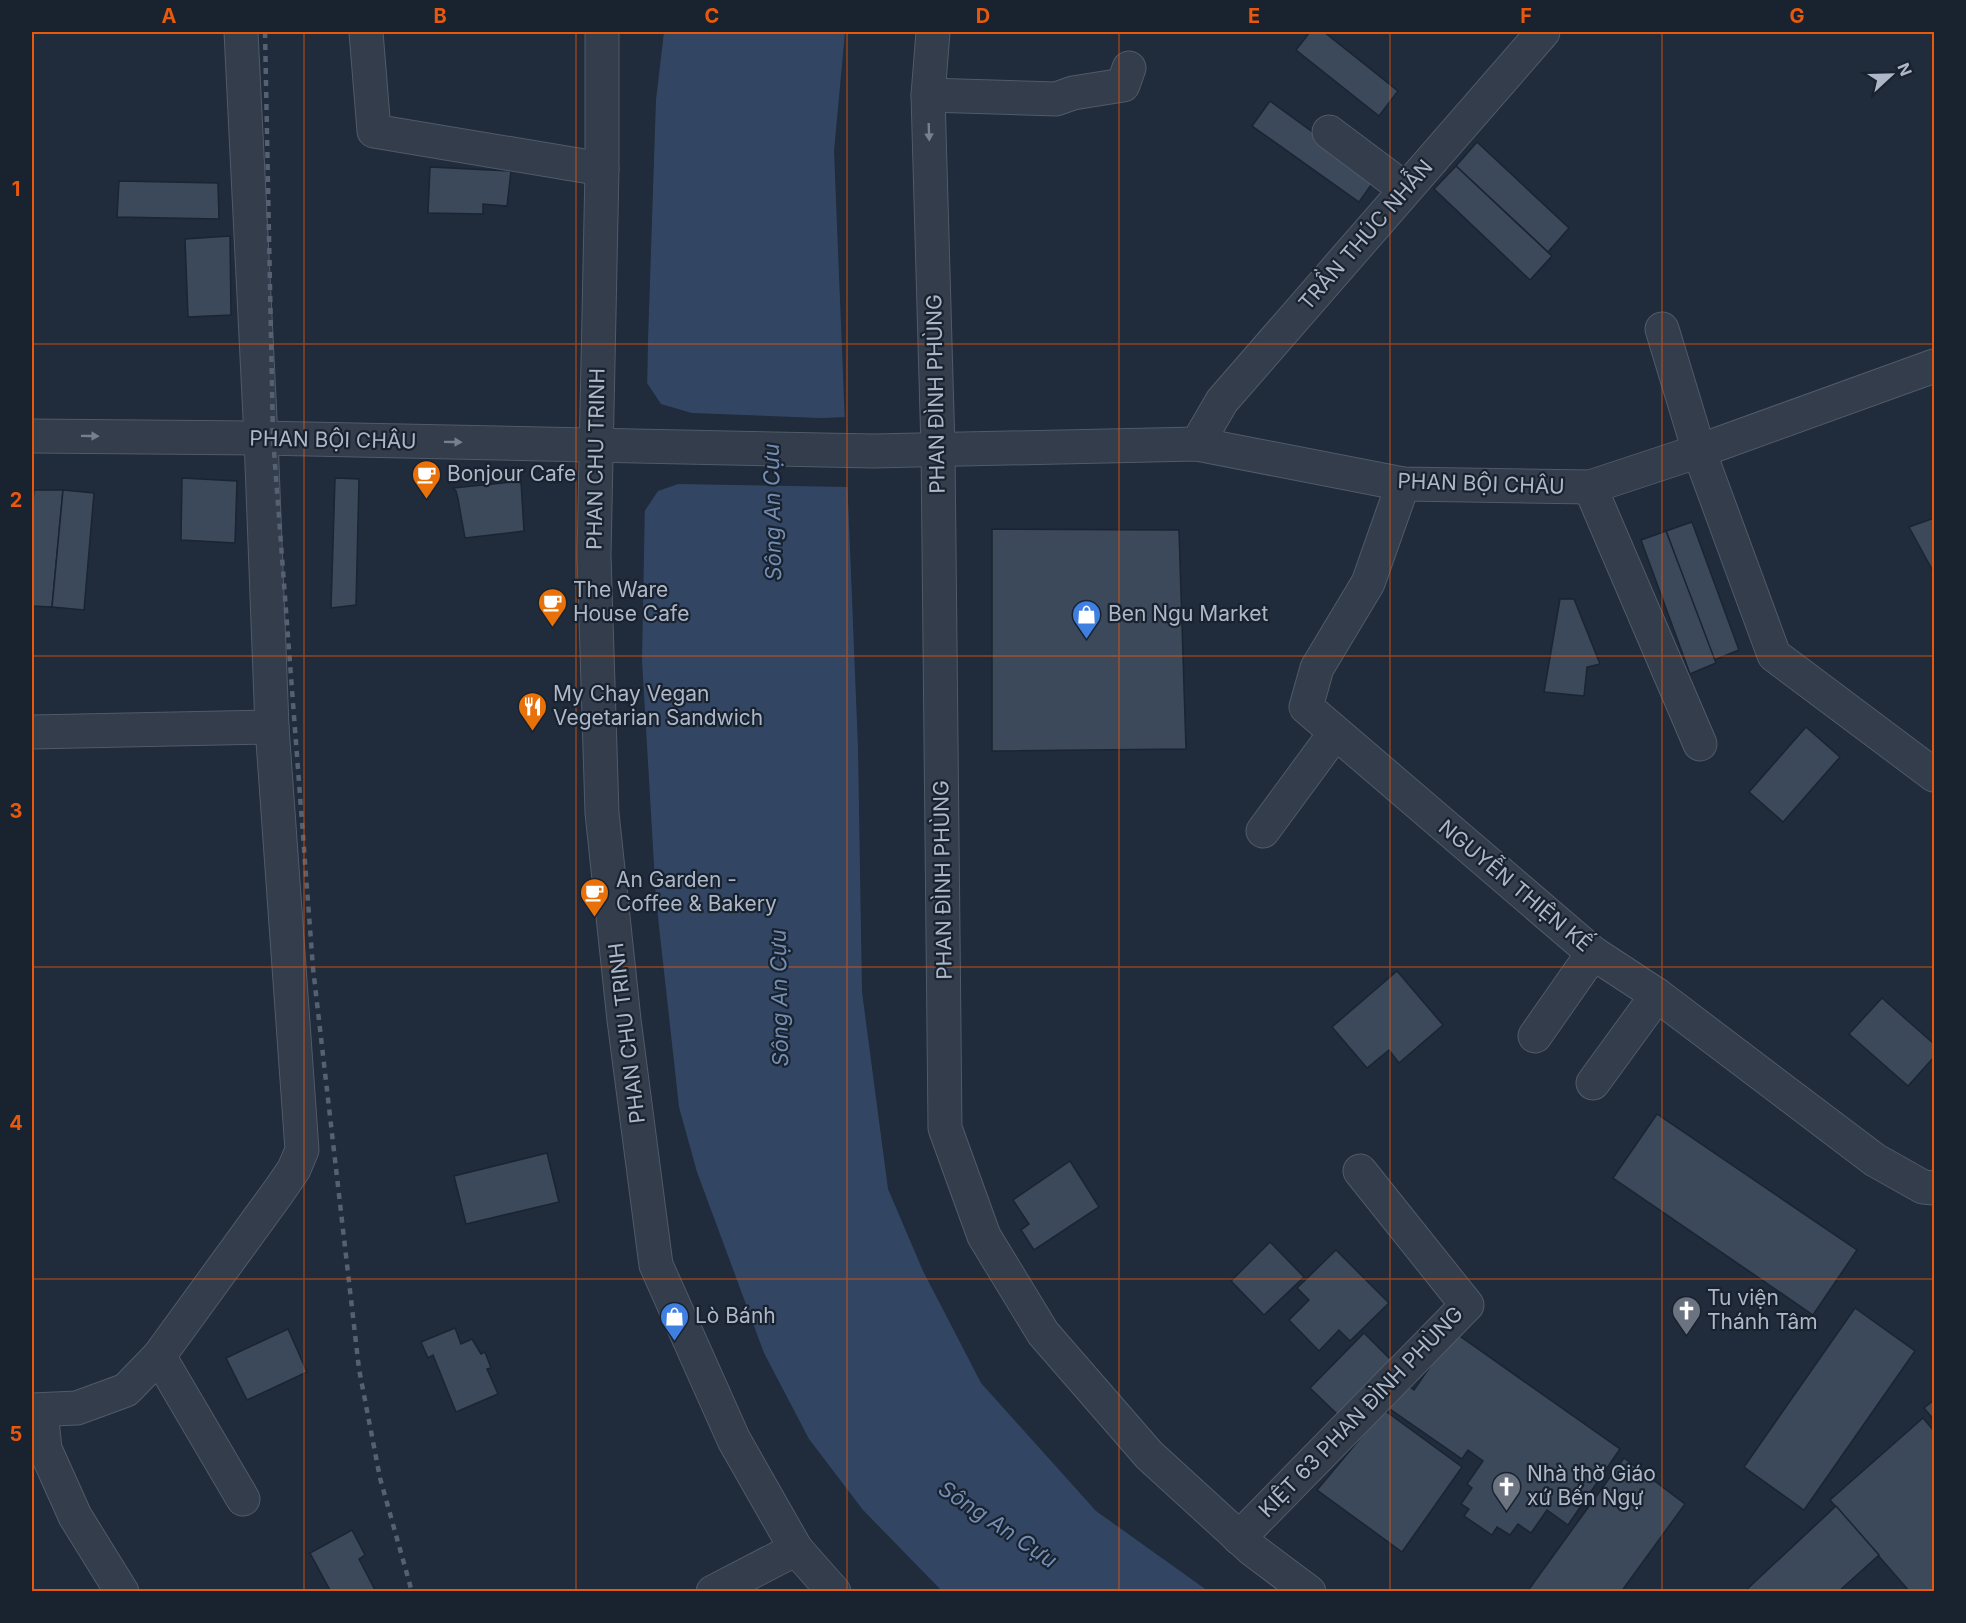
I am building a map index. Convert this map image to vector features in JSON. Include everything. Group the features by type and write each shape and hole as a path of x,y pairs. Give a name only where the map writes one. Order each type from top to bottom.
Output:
{"street":[{"path":"122,1592 75,1516 45,1449 36,1411 77,1408 126,1390 159,1356 279,1191 294,1169 302,1149 272,727 261,438 241,32"},
{"path":"366,32 374,131 602,169"},
{"name":"PHAN CHU TRINH","path":"602,32 602,169 594,555 602,813 624,1020 656,1265 734,1440 796,1549 834,1592"},
{"name":"PHAN ĐÌNH PHÙNG","path":"933,32 928,95 938,449 945,1128 984,1236 1043,1333 1149,1455 1239,1538 1310,1592"},
{"name":"TRẦN THÚC NHẪN","path":"1197,444 1221,401 1543,32"},
{"path":"928,95 1056,99 1072,93 1123,85 1129,68"},
{"path":"1329,132 1405,189"},
{"path":"1662,329 1699,451 1774,655 1935,775"},
{"name":"PHAN BỘI CHÂU","path":"32,436 261,438 873,451 1197,444 1403,484 1590,487 1699,451 1935,366"},
{"name":"NGUYỄN THIỆN KẾ","path":"1403,484 1368,583 1317,668 1306,707 1593,953 1657,995 1875,1160 1923,1187 1935,1188"},
{"path":"1590,487 1700,744"},
{"path":"32,732 272,727"},
{"path":"1263,831 1335,733"},
{"path":"1535,1036 1593,953"},
{"path":"1593,1083 1657,995"},
{"name":"KIỆT 63 PHAN ĐÌNH PHÙNG","path":"1239,1538 1467,1305 1360,1172"},
{"path":"159,1356 243,1499"},
{"path":"713,1592 796,1549"}],"water":[{"name":"Sông An Cựu","path":"664,32 845,32 834,151 858,748 862,992 888,1189 923,1271 981,1383 1096,1511 1208,1591 942,1591 863,1510 809,1439 764,1353 697,1172 679,1107 656,899 642,660 648,341 656,100"}],"pier":[{"path":"645,380 661,404 692,413 848,417 850,487 678,484 658,491 642,515"}],"building":[{"path":"1310,32 1324,32 1398,91 1379,116 1296,50"},
{"path":"1270,101 1376,178 1359,202 1252,126"},
{"path":"1477,142 1569,228 1548,252 1456,166"},
{"path":"1456,166 1552,256 1530,280 1434,189"},
{"path":"430,167 511,171 507,206 483,204 483,214 428,213"},
{"path":"119,181 218,183 219,219 117,217"},
{"path":"230,236 231,315 188,317 185,239"},
{"path":"182,478 237,481 235,543 181,540"},
{"path":"335,478 359,479 356,605 331,608"},
{"path":"521,481 524,531 465,538 458,499 453,488"},
{"path":"34,490 63,490 52,607 32,606"},
{"path":"63,490 94,493 84,610 52,607"},
{"path":"1934,518 1934,573 1909,527"},
{"path":"1692,522 1739,650 1714,660 1666,531"},
{"name":"Ben Ngu Market","path":"992,529 1179,530 1186,749 992,751"},
{"path":"1666,531 1716,663 1690,674 1641,540"},
{"path":"1560,599 1574,599 1600,664 1587,667 1584,696 1544,692"},
{"path":"1806,727 1840,757 1783,822 1749,792"},
{"path":"1397,971 1443,1025 1399,1063 1389,1050 1367,1068 1332,1027"},
{"path":"1882,998 1934,1044 1934,1057 1908,1086 1849,1034"},
{"path":"1657,1114 1857,1250 1813,1315 1613,1178"},
{"path":"547,1153 559,1202 466,1224 454,1176"},
{"path":"1070,1161 1099,1207 1034,1250 1021,1230 1029,1224 1013,1200"},
{"path":"1270,1242 1304,1277 1264,1315 1231,1281"},
{"path":"1336,1250 1389,1303 1350,1341 1339,1330 1319,1351 1289,1320 1309,1300 1297,1288"},
{"path":"1855,1308 1915,1351 1804,1510 1744,1467"},
{"path":"455,1328 461,1344 472,1339 481,1354 485,1352 491,1368 487,1369 498,1394 456,1412 433,1355 428,1358 421,1342"},
{"path":"288,1329 307,1372 247,1400 226,1358"},
{"path":"1454,1332 1620,1449 1568,1525 1547,1510 1531,1533 1518,1524 1510,1535 1497,1527 1492,1535 1464,1516 1469,1509 1461,1504 1472,1488 1467,1484 1483,1461 1468,1450 1462,1459 1387,1407 1404,1383 1414,1390"},
{"path":"1364,1333 1392,1361 1338,1415 1310,1388"},
{"path":"1934,1400 1934,1420 1924,1408"},
{"path":"1384,1410 1462,1467 1402,1552 1317,1490"},
{"path":"1923,1418 1934,1431 1934,1592 1910,1592 1830,1500"},
{"path":"1624,1458 1685,1504 1621,1592 1527,1592"},
{"path":"1836,1506 1879,1555 1838,1592 1744,1592"},
{"path":"352,1530 365,1555 359,1559 376,1592 331,1592 310,1553"}],"railway":[{"path":"265,32 273,438 313,968 359,1369 380,1478 412,1592"}],"place":[{"name":"Bonjour Cafe","path":"426,500"},
{"name":"The Ware House Cafe","path":"552,628"},
{"name":"Ben Ngu Market","path":"1087,640"},
{"name":"My Chay Vegan Vegetarian Sandwich","path":"532,732"},
{"name":"An Garden - Coffee & Bakery","path":"595,918"},
{"name":"Tu viện Thánh Tâm","path":"1686,1336"},
{"name":"Lò Bánh","path":"674,1342"},
{"name":"Nhà thờ Giáo xứ Bến Ngự","path":"1506,1512"}]}
